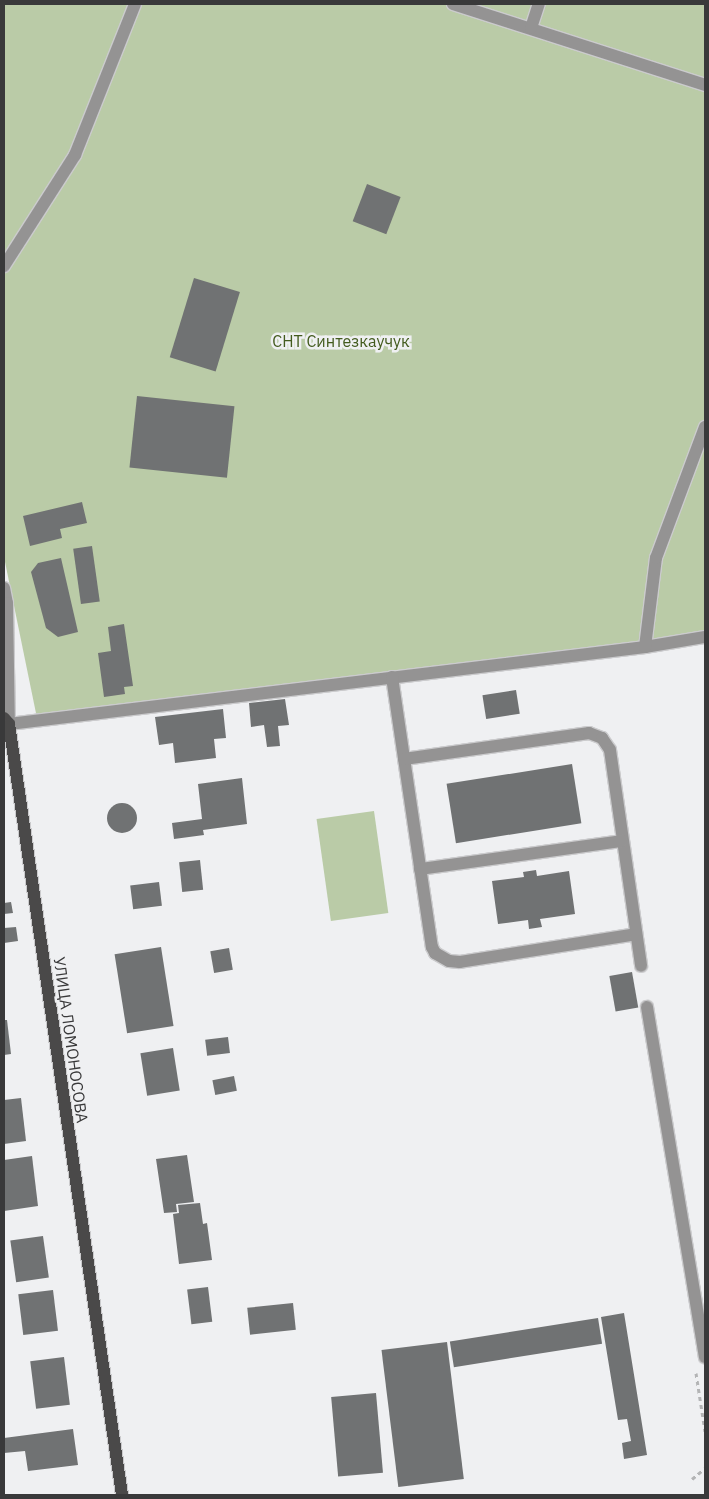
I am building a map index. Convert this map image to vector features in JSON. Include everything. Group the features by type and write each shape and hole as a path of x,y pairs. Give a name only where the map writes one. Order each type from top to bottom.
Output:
{"main road":[{"name":"УЛИЦА ЛОМОНОСОВА","path":"6,721 122,1495"}],"street":[{"path":"4,266 75,155 135,4"},
{"path":"453,4 705,85"},
{"path":"531,28 539,4"},
{"path":"645,647 656,558 705,428"},
{"name":"УЛИЦА ЛОМОНОСОВА","path":"4,588 6,721"},
{"path":"6,721 645,647 705,637"},
{"path":"392,677 432,946 435,953 448,961 460,962 636,934"},
{"path":"404,759 589,733 602,738 610,750 641,966"},
{"path":"420,868 622,841"},
{"path":"647,1007 705,1357"}],"path":[{"path":"692,1479 702,1473 705,1468"}],"green space":[{"name":"СНТ Синтезкаучук","path":"4,4 705,4 705,632 38,723 4,557"},
{"path":"374,811 388,913 331,921 317,819"}],"building":[{"path":"367,184 401,197 386,234 353,221"},
{"path":"194,278 240,292 216,371 170,357"},
{"path":"137,396 234,406 227,478 129,468"},
{"path":"82,502 87,523 60,529 62,538 30,546 23,516"},
{"path":"92,546 100,601 81,604 73,549"},
{"path":"61,558 78,632 58,637 46,628 31,572 38,563"},
{"path":"124,624 133,686 124,687 125,694 104,697 98,653 111,651 108,627"},
{"path":"516,690 520,714 486,719 482,695"},
{"path":"285,699 289,725 278,726 280,746 267,747 264,725 251,727 249,703"},
{"path":"223,709 226,738 214,739 216,758 175,763 173,743 159,745 155,717"},
{"path":"572,764 581,823 456,843 447,784"},
{"path":"242,778 247,824 203,830 204,835 174,839 172,823 202,819 198,784"},
{"path":"122,803 133,807 137,818 133,829 122,833 111,829 107,818 111,807"},
{"path":"200,860 203,890 182,892 179,862"},
{"path":"536,870 537,876 569,871 575,914 540,919 542,927 529,929 528,920 498,924 492,881 524,877 523,872"},
{"path":"159,882 162,906 133,909 130,886"},
{"path":"11,902 13,913 4,914 4,903"},
{"path":"16,927 18,941 4,943 4,928"},
{"path":"161,947 174,1026 127,1033 115,954"},
{"path":"229,948 233,970 214,973 210,951"},
{"path":"632,972 638,1007 616,1011 609,976"},
{"path":"4,1020 7,1020 11,1054 4,1055"},
{"path":"228,1037 230,1053 207,1056 205,1040"},
{"path":"173,1048 180,1090 147,1096 140,1053"},
{"path":"234,1076 237,1091 215,1095 212,1080"},
{"path":"21,1098 26,1141 4,1144 4,1100"},
{"path":"187,1155 194,1202 176,1204 177,1212 164,1213 156,1159"},
{"path":"32,1156 38,1206 4,1211 4,1160"},
{"path":"200,1203 203,1224 207,1223 212,1260 179,1264 173,1214 179,1213 178,1205"},
{"path":"43,1236 49,1278 16,1282 10,1241"},
{"path":"208,1287 212,1322 191,1324 187,1290"},
{"path":"53,1290 58,1331 23,1335 18,1294"},
{"path":"293,1303 296,1330 250,1335 247,1308"},
{"path":"624,1313 647,1455 624,1459 622,1443 631,1441 627,1419 618,1420 601,1317"},
{"path":"598,1318 602,1344 454,1367 450,1341"},
{"path":"447,1342 464,1479 398,1487 381,1350"},
{"path":"64,1357 70,1405 36,1409 30,1361"},
{"path":"376,1393 383,1473 338,1477 331,1397"},
{"path":"73,1429 78,1465 28,1471 25,1451 4,1453 4,1438"}]}
